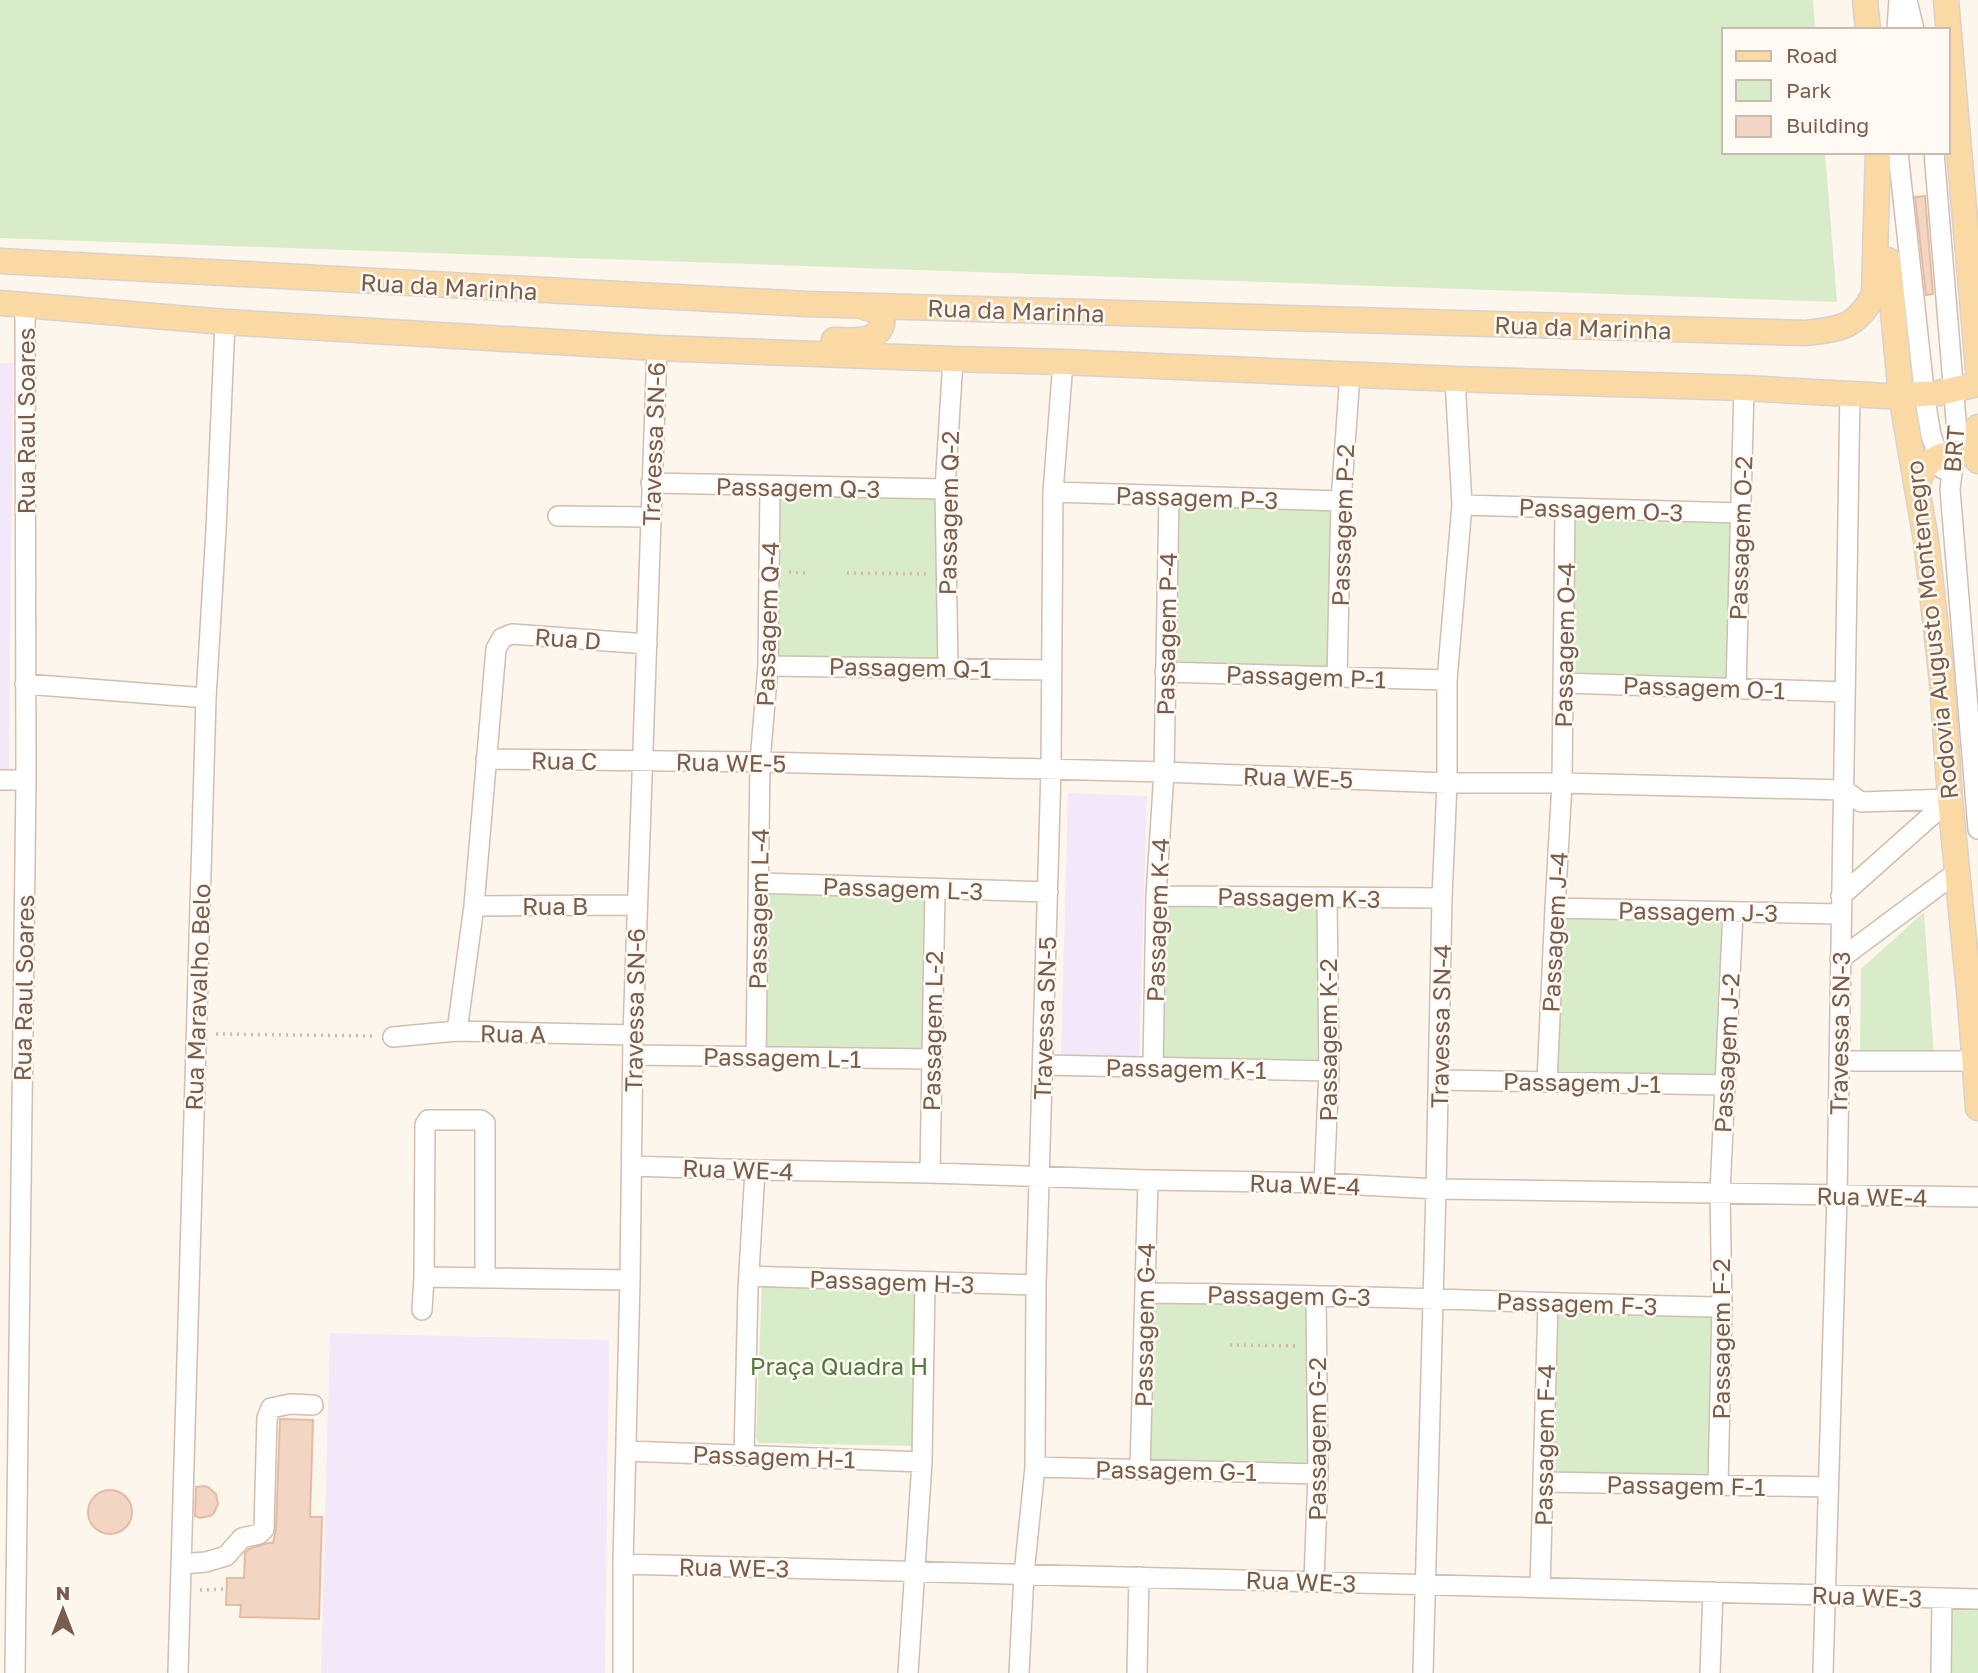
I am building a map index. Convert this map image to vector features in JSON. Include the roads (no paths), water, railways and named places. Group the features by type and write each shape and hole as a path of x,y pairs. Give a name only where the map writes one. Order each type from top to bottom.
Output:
{"main road":[{"path":"1865,0 1868,28"},
{"path":"1946,0 1948,28"},
{"path":"1950,46 1978,368"},
{"name":"Rua da Marinha","path":"0,261 861,306 1805,333 1834,330 1852,323 1866,311 1874,294 1878,154"},
{"name":"Rodovia Augusto Montenegro","path":"1878,154 1913,395 1918,483 1942,681 1978,1108"},
{"name":"Rua da Marinha","path":"0,303 25,303 225,322 657,348 1913,395 1966,387"},
{"path":"704,350 789,339 867,339 877,334 883,325 878,312 861,306"},
{"path":"1918,483 1927,464 1962,453 1978,427"},
{"path":"1962,453 1978,461"}],"street":[{"path":"1897,28 1899,0"},
{"path":"1907,0 1914,28"},
{"name":"BRT","path":"1898,154 1913,395 1931,435 1962,453"},
{"name":"BRT","path":"1934,154 1966,387 1957,432 1962,453 1950,489 1978,829"},
{"name":"Rua Raul Soares","path":"15,1673 26,780 25,303"},
{"name":"Rua Maravalho Belo","path":"178,1673 206,698 225,322"},
{"name":"Travessa SN-6","path":"622,1673 631,1280 633,1045 657,348"},
{"name":"Passagem Q-2","path":"948,668 944,489 953,359"},
{"name":"Travessa SN-5","path":"1019,1673 1024,1574 1035,1467 1036,1285 1051,769 1053,492 1063,362"},
{"name":"Passagem P-2","path":"1337,677 1341,501 1350,374"},
{"name":"Travessa SN-4","path":"1423,1673 1447,783 1447,680 1462,505 1455,379"},
{"name":"Passagem O-2","path":"1736,689 1744,388"},
{"name":"Travessa SN-3","path":"1823,1673 1837,1196 1850,393"},
{"name":"Passagem Q-3","path":"651,483 944,489"},
{"name":"Passagem Q-4","path":"760,762 768,666 770,487"},
{"name":"Passagem P-3","path":"1053,492 1341,501"},
{"name":"Passagem P-4","path":"1164,772 1168,496"},
{"name":"Passagem O-3","path":"1462,505 1740,513"},
{"name":"Passagem O-4","path":"1562,783 1565,508"},
{"path":"558,516 650,517"},
{"name":"Rua D","path":"486,759 496,649 502,638 512,634 647,644"},
{"name":"Passagem Q-1","path":"768,666 1052,670"},
{"name":"Passagem P-1","path":"1165,672 1447,680"},
{"name":"Passagem O-1","path":"1563,683 1845,692"},
{"path":"25,684 206,698"},
{"path":"457,1031 474,906 486,759"},
{"name":"Rua C","path":"486,759 642,761"},
{"name":"Rua WE-5","path":"642,761 1164,772 1447,783 1844,790 1861,802 1950,799"},
{"name":"Passagem L-4","path":"756,1057 760,762"},
{"name":"Passagem K-4","path":"1153,1067 1156,896 1164,772"},
{"path":"0,780 26,780"},
{"name":"Passagem J-4","path":"1547,1081 1562,783"},
{"path":"1841,905 1950,799"},
{"path":"1840,959 1957,872"},
{"name":"Passagem L-3","path":"758,883 1048,892"},
{"name":"Passagem L-2","path":"930,1173 935,888"},
{"name":"Passagem K-3","path":"1156,896 1442,898"},
{"name":"Passagem K-2","path":"1324,1183 1329,1071 1326,897"},
{"name":"Rua B","path":"474,906 637,905"},
{"name":"Passagem J-3","path":"1555,908 1733,912 1841,905"},
{"name":"Passagem J-2","path":"1720,1193 1733,912"},
{"name":"Rua A","path":"393,1037 457,1031 633,1045"},
{"name":"Passagem L-1","path":"633,1045 756,1057 932,1059"},
{"path":"1839,1061 1975,1061"},
{"name":"Passagem K-1","path":"1044,1065 1329,1071"},
{"name":"Passagem J-1","path":"1439,1080 1725,1085"},
{"path":"422,1310 425,1125 428,1120 481,1120 485,1123 485,1277"},
{"name":"Rua WE-4","path":"632,1166 1324,1183 1436,1189 1978,1197"},
{"path":"744,1455 755,1170"},
{"name":"Passagem G-4","path":"1140,1469 1148,1180"},
{"name":"Passagem F-2","path":"1718,1485 1722,1307 1720,1193"},
{"name":"Passagem H-3","path":"749,1276 1036,1285"},
{"path":"424,1277 631,1280"},
{"path":"908,1673 922,1462 925,1283"},
{"name":"Passagem G-3","path":"1145,1293 1433,1298"},
{"name":"Passagem G-2","path":"1314,1581 1318,1474 1316,1296"},
{"name":"Passagem F-3","path":"1433,1298 1722,1307"},
{"name":"Passagem F-4","path":"1540,1588 1548,1303"},
{"path":"181,1564 206,1562 226,1556 242,1538 259,1534 264,1529 267,1418 271,1408 290,1404 313,1405"},
{"name":"Passagem H-1","path":"626,1451 922,1462"},
{"name":"Passagem G-1","path":"1035,1467 1318,1474"},
{"name":"Passagem F-1","path":"1544,1482 1828,1487"},
{"name":"Rua WE-3","path":"623,1564 1978,1599"},
{"path":"1137,1673 1139,1577"},
{"path":"1710,1673 1713,1592"},
{"path":"1941,1673 1942,1598"}],"park label":[{"name":"Praça Quadra H","path":"839,1365"}]}
